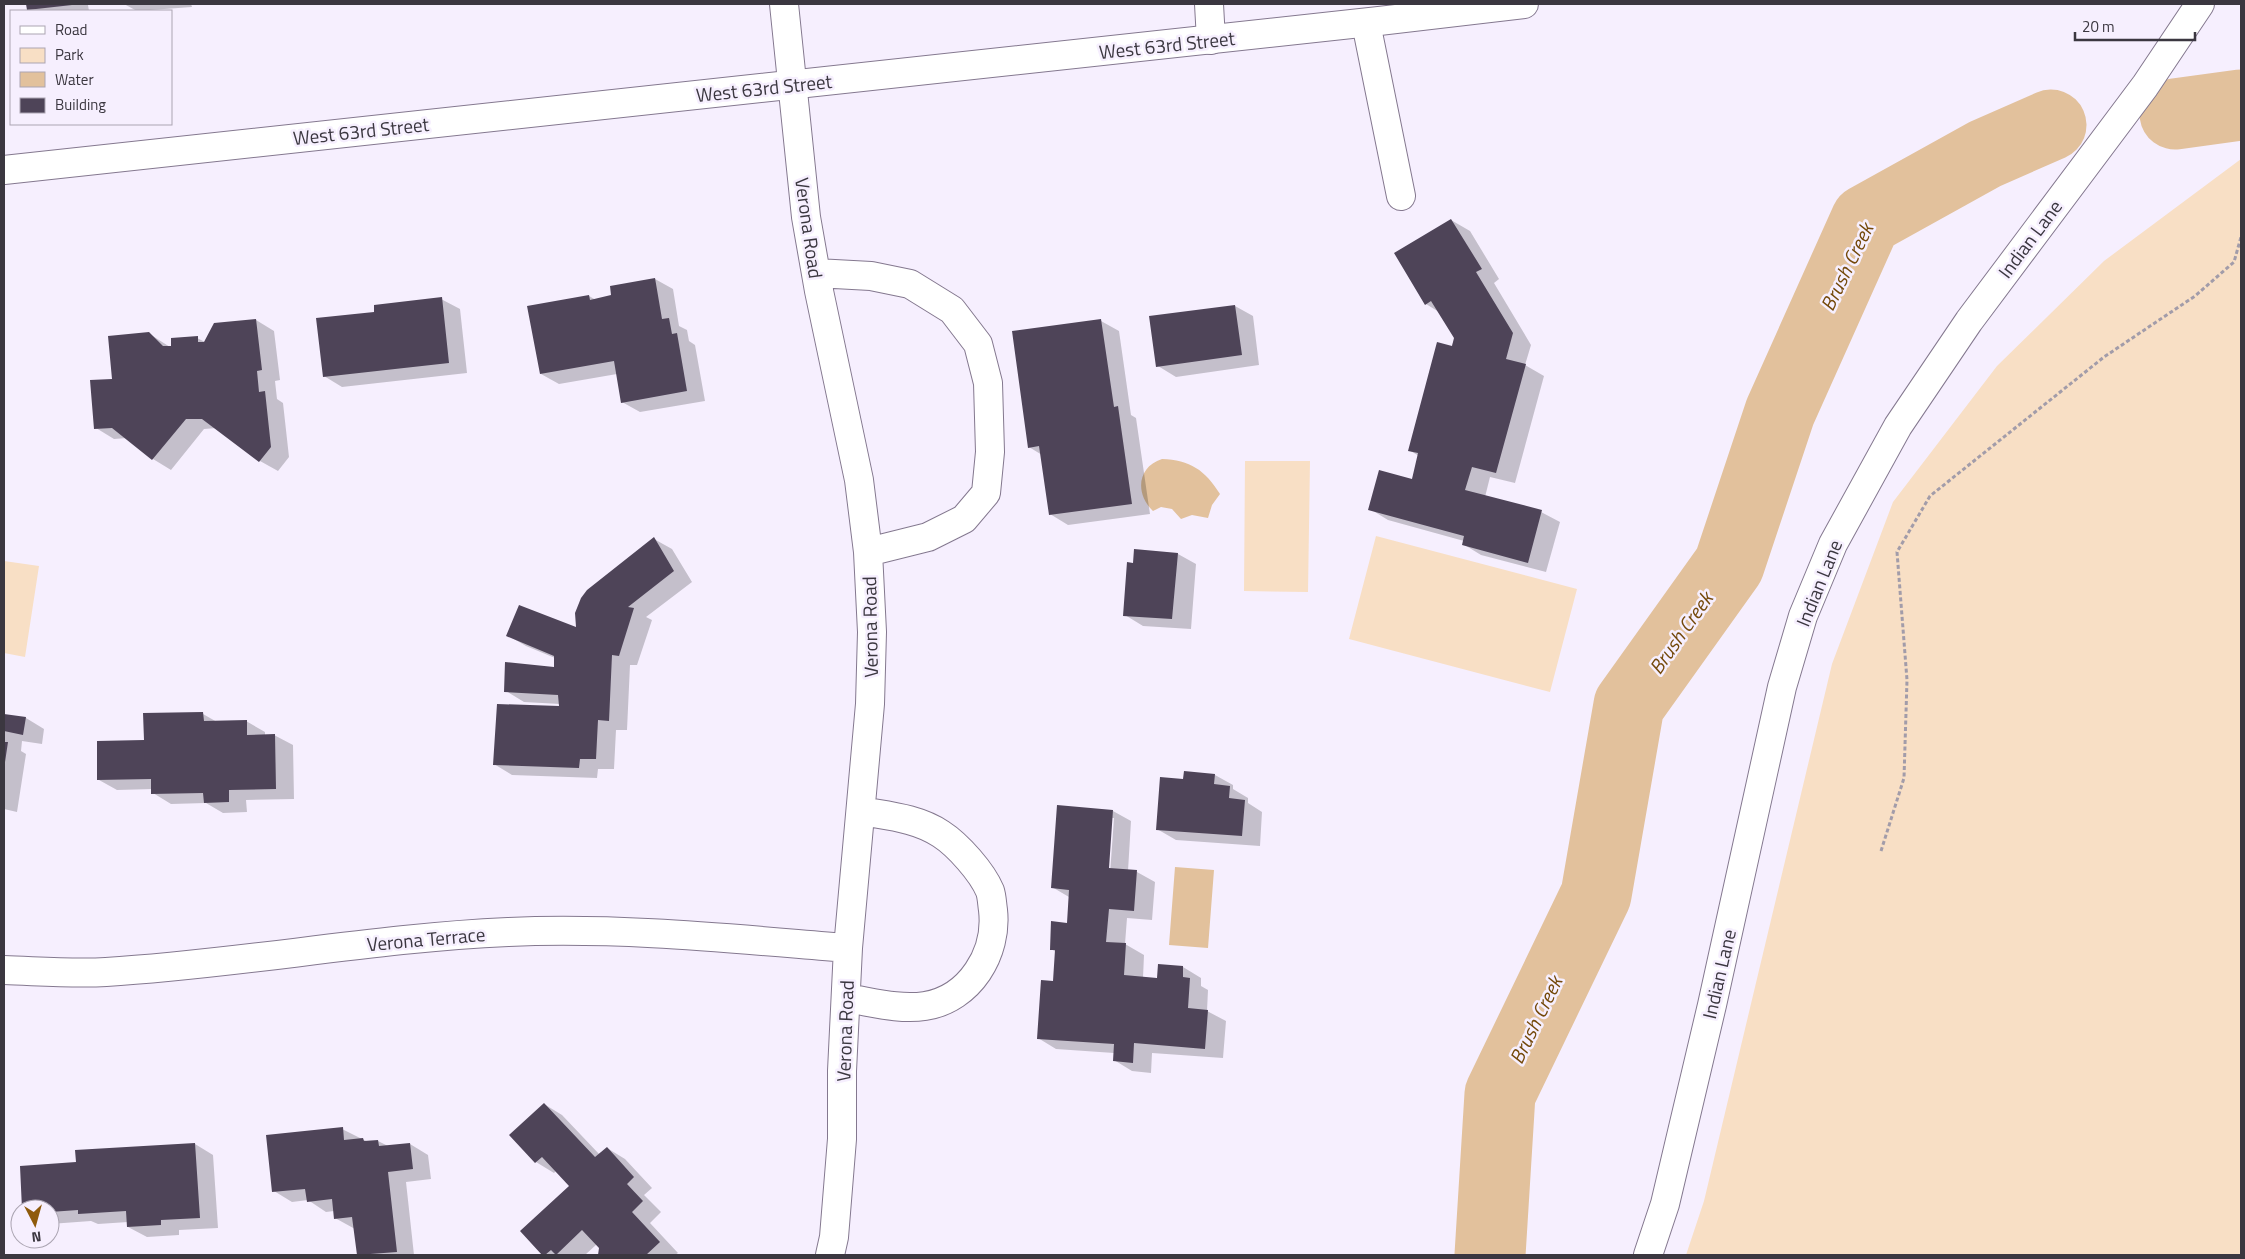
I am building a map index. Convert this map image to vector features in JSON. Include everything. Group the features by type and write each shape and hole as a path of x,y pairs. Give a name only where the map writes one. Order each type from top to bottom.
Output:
{"street":[{"name":"Verona Road","path":"784,4 806,217 859,480 868,552 872,632 870,704 848,948 842,1071 842,1139 834,1237 830,1255"},
{"path":"1209,4 1211,40"},
{"name":"West 63rd Street","path":"4,170 1366,23 1445,9 1524,4"},
{"name":"Indian Lane","path":"1648,1255 1670,1185 1782,686 1803,616 1833,544 1898,426 1969,321 2145,86 2200,4"},
{"path":"1366,23 1401,196"},
{"path":"816,273 871,276 910,284 952,310 978,344 988,383 990,452 986,493 964,519 928,537 868,552"},
{"path":"846,998 900,1007 926,1006 950,998 971,982 989,953 994,923 990,892 971,862 941,834 915,821 861,811"},
{"name":"Verona Terrace","path":"4,970 104,972 215,963 418,938 510,932 665,933 848,948"}],"path":[{"path":"1881,851 1904,778 1907,680 1897,552 1930,496 2104,357 2195,296 2234,262 2241,237"}],"green space":[{"path":"2241,159 2241,1255 1686,1255 1704,1201 1832,664 1893,502 1997,366 2104,261"},
{"path":"1245,461 1310,461 1308,592 1244,591"},
{"path":"1376,536 1577,589 1550,692 1349,639"},
{"path":"4,561 39,566 25,657 4,653"}],"water":[{"path":"1162,459 1189,464 1209,479 1220,494 1212,505 1208,518 1192,515 1181,519 1172,509 1161,507 1153,511 1147,504 1141,489 1143,474 1154,463"},
{"path":"1175,867 1214,870 1208,948 1169,945"}],"building":[{"path":"26,4 71,4 72,5 27,10"},
{"path":"1451,219 1482,269 1476,272 1513,333 1506,359 1526,364 1496,473 1472,467 1465,490 1542,510 1528,563 1462,545 1464,536 1368,510 1379,470 1412,479 1418,453 1408,451 1437,342 1452,346 1454,338 1431,301 1425,305 1394,253"},
{"path":"655,278 662,319 669,318 672,334 677,333 687,391 621,403 614,361 540,374 527,306 589,295 590,300 611,295 610,286"},
{"path":"442,297 449,363 323,377 316,318 374,312 374,305"},
{"path":"1235,305 1242,355 1156,367 1149,316"},
{"path":"256,319 262,370 257,371 259,392 265,391 271,447 259,462 202,419 186,419 152,460 112,428 94,429 90,380 112,379 108,336 149,332 163,346 171,346 171,338 198,336 198,342 204,342 214,323"},
{"path":"1101,319 1114,407 1118,406 1132,504 1049,515 1039,446 1028,448 1012,331"},
{"path":"654,537 674,571 628,607 634,608 619,656 612,655 609,721 598,720 596,759 580,759 579,768 493,765 497,704 559,706 558,695 504,692 505,662 554,667 554,656 506,636 519,605 576,627 575,613 581,598 587,590"},
{"path":"1134,549 1178,553 1172,619 1123,616 1127,562 1133,563"},
{"path":"203,712 204,721 247,720 247,735 275,734 276,789 229,790 229,802 204,803 203,793 151,794 151,779 97,780 97,741 144,740 143,713"},
{"path":"4,714 26,717 23,735 4,731"},
{"path":"4,742 8,742 5,762 4,762"},
{"path":"1184,771 1215,774 1214,784 1230,786 1229,798 1245,800 1242,836 1156,830 1160,777 1183,779"},
{"path":"1057,805 1113,810 1109,868 1137,870 1134,911 1109,909 1106,942 1126,943 1124,975 1157,978 1158,964 1183,966 1183,977 1190,978 1188,1008 1208,1010 1205,1049 1134,1043 1133,1063 1113,1061 1114,1044 1037,1039 1041,980 1053,981 1055,950 1050,950 1051,921 1067,923 1069,890 1051,888"},
{"path":"544,1103 595,1157 607,1147 634,1177 627,1184 643,1201 632,1212 660,1242 646,1255 598,1255 599,1248 582,1230 556,1255 551,1250 542,1255 520,1231 569,1186 542,1157 535,1163 509,1135"},
{"path":"343,1127 344,1140 363,1138 364,1141 378,1140 379,1146 410,1143 413,1169 388,1172 397,1252 357,1255 352,1217 334,1219 332,1199 307,1202 305,1189 272,1192 266,1135"},
{"path":"195,1143 200,1218 161,1220 161,1225 127,1227 126,1211 78,1214 78,1210 60,1211 60,1199 22,1199 20,1166 76,1162 75,1150"}],"waterway":[{"name":"Brush Creek","path":"2175,114 2241,105"},
{"name":"Brush Creek","path":"1490,1255 1500,1094 1596,895 1629,705 1729,565 1780,412 1866,220 1985,154 2051,125"}]}
